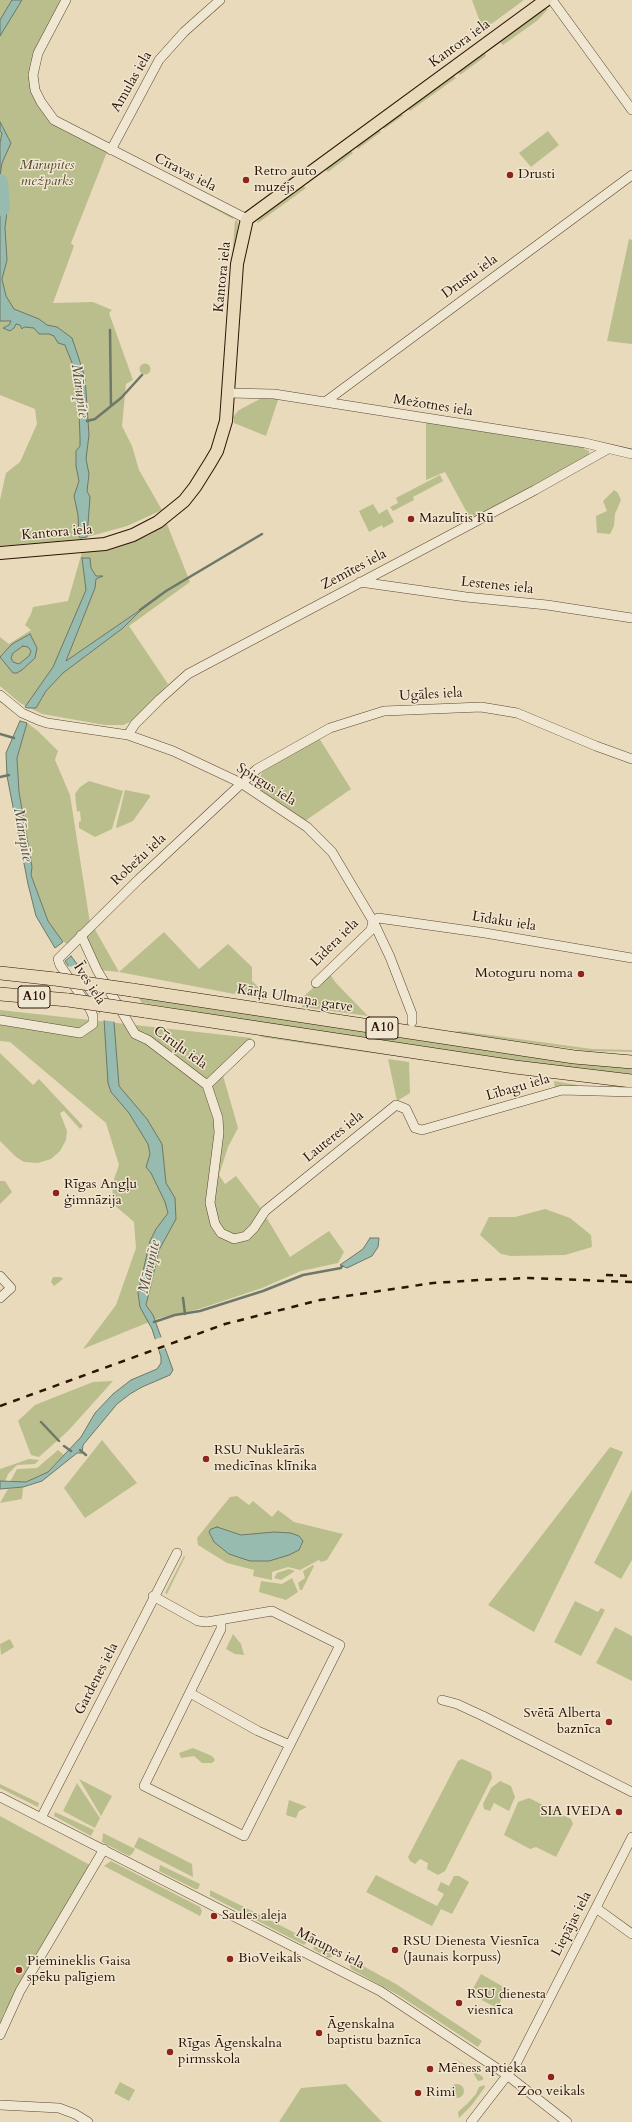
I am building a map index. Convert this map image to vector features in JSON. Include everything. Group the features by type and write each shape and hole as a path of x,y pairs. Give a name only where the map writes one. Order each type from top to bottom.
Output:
{"highway":[{"name":"Kārļa Ulmaņa gatve","path":"0,973 132,990 574,1057 632,1062"},
{"name":"A10","path":"0,994 68,1000 515,1067 632,1080"}],"main road":[{"name":"Kantora iela","path":"0,553 105,544 133,535 172,512 196,487 217,451 226,421 237,264 247,219 546,0"}],"street":[{"name":"Cīravas iela","path":"66,0 38,53 33,76 35,90 40,102 54,120 247,219"},
{"name":"Amulas iela","path":"111,150 156,65 184,32 220,0"},
{"path":"546,0 632,110"},
{"name":"Drustu iela","path":"325,402 632,175"},
{"name":"Mežotnes iela","path":"229,393 274,394 585,443 632,454"},
{"name":"Zemītes iela","path":"128,734 135,724 155,704 188,674 535,490 608,449"},
{"name":"Lestenes iela","path":"360,582 466,597 547,605 632,618"},
{"name":"Spirgus iela","path":"0,695 22,713 42,722 128,734 173,751 241,783 307,827 332,852 373,921 393,964 412,1014 412,1022"},
{"name":"Ugāles iela","path":"241,783 257,769 330,728 354,720 392,711 481,707 516,713 632,759"},
{"name":"Robežu iela","path":"58,959 81,935 241,783"},
{"name":"Līdaku iela","path":"373,921 378,918 485,933 632,958"},
{"name":"Līdera iela","path":"316,983 371,930 373,921"},
{"name":"Cīruļu iela","path":"81,935 97,970 136,1034 148,1040 207,1084 218,1118 219,1133 210,1203 215,1224 221,1233 234,1239 246,1236 254,1228 264,1211"},
{"name":"Īves iela","path":"0,1020 80,1033 93,1024 93,1016 90,1009 60,965 58,959"},
{"path":"207,1084 250,1044"},
{"name":"Lībagu iela","path":"415,1128 422,1130 562,1090 632,1092"},
{"name":"Lauteres iela","path":"264,1211 396,1105 406,1109 415,1128"},
{"path":"0,1276 11,1288 0,1298"},
{"name":"Gardenes iela","path":"42,1818 153,1596 177,1552"},
{"path":"153,1596 198,1620 207,1622 272,1611 340,1645 244,1836 144,1786 221,1629 221,1620"},
{"path":"190,1692 258,1731 290,1745"},
{"path":"442,1700 457,1704 483,1716 632,1792"},
{"name":"Mārupes iela","path":"0,1797 380,1991 507,2075 567,2122"},
{"name":"Liepājas iela","path":"471,2122 516,2064 632,1837"},
{"path":"0,2035 20,1991 104,1849"},
{"path":"596,1908 632,1934"},
{"path":"0,2105 59,2108 75,2114 88,2122"}],"green space":[{"name":"Mārupītes mežparks","path":"0,0 63,0 31,82 55,122 107,152 71,243 74,246 53,303 93,302 112,310 109,313 133,380 126,384 122,426 132,446 139,470 162,510 127,526 80,539 0,546 0,500 6,473 20,462 37,424 35,409 0,395"},
{"path":"472,0 524,0 483,30"},
{"path":"545,9 548,9 538,20 503,45 500,42"},
{"path":"485,53 486,56 460,75 458,72"},
{"path":"453,76 456,78 410,111 409,110 409,108"},
{"path":"399,115 404,115 384,129 384,126"},
{"path":"379,130 381,132 358,149 357,146"},
{"path":"548,131 559,145 531,167 519,153"},
{"path":"350,150 353,153 328,172 325,169"},
{"path":"303,186 306,188 258,223 257,222 261,216"},
{"path":"185,193 233,216 233,219"},
{"path":"237,220 238,224 225,350 235,221"},
{"path":"629,239 632,240 632,344 607,341"},
{"path":"145,363 149,365 151,369 149,373 145,375 141,373 139,369 141,365"},
{"path":"279,397 266,436 234,423 234,419 232,418 239,410 260,399"},
{"path":"426,422 581,447 589,451 589,455 471,520 445,472 426,480"},
{"path":"440,475 443,481 413,497 414,500 393,511 390,507 398,503 396,498"},
{"path":"614,490 618,493 621,500 615,514 614,526 610,534 597,533 596,516 607,511 603,501"},
{"path":"373,504 379,514 387,509 394,522 383,528 382,525 369,532 359,511"},
{"path":"167,524 190,582 129,626 168,684 130,722 123,725 105,725 42,714 20,703 0,686 0,637 9,644 31,630 25,625 33,607 68,601 82,552 112,549 147,536"},
{"path":"27,723 38,731 58,751 55,760 70,795 90,923 68,945 56,935 48,921 31,875 32,867 19,792 17,758"},
{"path":"319,738 351,789 305,821 261,792 258,783 262,772"},
{"path":"89,781 123,791 112,829 95,837 79,828 79,822 81,821 80,811 77,812 75,794 80,787"},
{"path":"125,790 150,795 150,797 133,821 117,828 116,827"},
{"path":"93,926 119,972 99,970 87,938"},
{"path":"164,932 199,969 228,944 252,967 252,981 267,995 266,1000 119,972"},
{"path":"329,973 336,983 368,1016 302,1007 303,997"},
{"path":"138,997 531,1057 632,1068 632,1074 567,1068 341,1035 142,1003"},
{"path":"0,1010 252,1038 220,1069 238,1128 228,1147 219,1175 225,1184 236,1176 262,1210 290,1257 329,1231 344,1252 338,1263 301,1271 262,1288 199,1309 159,1318 83,1349 116,1305 136,1248 134,1222 112,1203 113,1182 119,1165 106,1123 10,1042 0,1041"},
{"path":"460,1031 592,1049 632,1050 632,1052 588,1051 453,1032"},
{"path":"261,1034 517,1073 261,1037"},
{"path":"0,1053 33,1085 39,1079 83,1126 80,1129 64,1111 60,1113 67,1131 66,1140 60,1151 51,1159 38,1163 24,1162 16,1157 0,1141"},
{"path":"388,1059 409,1062 410,1093 397,1101"},
{"path":"554,1081 577,1085 577,1086 555,1089"},
{"path":"0,1181 5,1181 12,1192 0,1204"},
{"path":"545,1209 570,1218 591,1235 592,1247 565,1255 511,1256 501,1254 480,1235 489,1217 515,1217"},
{"path":"53,1277 61,1277 63,1279 54,1286 51,1282"},
{"path":"113,1381 68,1431 39,1457 31,1455 18,1421 35,1405 93,1382"},
{"path":"102,1440 137,1483 85,1518 64,1488"},
{"path":"610,1447 623,1452 534,1632 488,1605"},
{"path":"58,1450 64,1455 48,1472 26,1482 10,1482 17,1469 37,1468"},
{"path":"29,1459 39,1460 35,1464 17,1465 8,1474 5,1482 0,1481 0,1469"},
{"path":"23,1487 22,1499 0,1503 8,1489"},
{"path":"632,1490 632,1560 621,1579 594,1563"},
{"path":"237,1496 249,1505 253,1501 272,1517 278,1510 294,1522 343,1534 327,1560 321,1562 319,1560 300,1570 288,1567 272,1572 272,1580 253,1576 254,1570 227,1563 198,1545 197,1538 230,1497","holes":["217,1527 241,1535 282,1532 295,1535 302,1543 301,1547 250,1561"]},
{"path":"184,1556 185,1557 167,1594 165,1593"},
{"path":"313,1565 314,1566 302,1590 300,1590 298,1583 305,1578 303,1571"},
{"path":"289,1569 295,1571 281,1580 274,1578 277,1573"},
{"path":"292,1578 298,1592 286,1600 259,1592 261,1581 282,1584"},
{"path":"575,1601 598,1612 601,1608 605,1610 581,1656 554,1642"},
{"path":"615,1627 632,1636 632,1681 596,1663"},
{"path":"233,1634 241,1644 244,1655 235,1654 226,1649"},
{"path":"10,1639 14,1647 1,1655 0,1644"},
{"path":"193,1748 212,1756 215,1760 212,1763 202,1763 194,1756 181,1758 179,1753"},
{"path":"462,1759 491,1772 492,1778 445,1871 438,1875 427,1869 428,1863 420,1859 415,1864 410,1861 408,1857 458,1761"},
{"path":"79,1779 112,1796 101,1816"},
{"path":"500,1781 511,1786 515,1797 509,1811 494,1803 490,1811 484,1809 483,1804 491,1788"},
{"path":"77,1783 100,1818 95,1828 63,1811"},
{"path":"0,1784 39,1803 38,1807 0,1788"},
{"path":"529,1798 571,1819 573,1824 556,1857 536,1847 530,1849 504,1835 518,1802"},
{"path":"289,1800 307,1807 299,1811 296,1818 286,1815"},
{"path":"55,1812 94,1830 91,1836 54,1816"},
{"path":"0,1816 90,1865 4,2013 0,2024"},
{"path":"103,1833 135,1849 132,1854 129,1856 102,1842"},
{"path":"139,1837 192,1864 193,1877 134,1847"},
{"path":"111,1861 200,1907 202,1911 200,1916 104,1866"},
{"path":"160,1865 200,1884 198,1889 195,1889 159,1871"},
{"path":"376,1875 437,1906 444,1894 437,1890 441,1882 449,1886 454,1876 459,1876 469,1882 452,1914 441,1909 432,1926 366,1892"},
{"path":"210,1890 309,1940 304,1945 210,1896"},
{"path":"316,1944 334,1953 332,1957 328,1958 313,1949"},
{"path":"352,1960 396,1984 482,2041 478,2047 400,1996 351,1969 350,1966"},
{"path":"481,1974 507,1989 497,2008 470,1994"},
{"path":"453,2057 483,2077 483,2080 478,2081 473,2073"},
{"path":"120,2082 135,2090 129,2101 114,2093"},
{"path":"346,2084 382,2122 279,2122 301,2088"},
{"path":"457,2084 462,2086 464,2091 462,2096 457,2098 452,2096 450,2091 452,2086"},
{"path":"484,2085 485,2087 471,2106 459,2118 458,2112 476,2094 479,2087"}],"water":[{"path":"12,0 22,0 0,36 0,20"},
{"path":"0,122 11,143 2,163 0,176 0,143 2,133 0,131"},
{"path":"3,187 8,203 5,228 7,260 2,279 6,296 14,309 39,319 47,325 57,327 72,338 85,377 89,435 86,459 89,474 87,491 90,497 87,537 80,538 79,536 78,515 74,496 79,481 76,466 76,451 80,446 78,387 75,370 65,345 58,343 54,336 49,334 39,334 34,328 24,327 22,329 20,325 16,324 10,331 3,328 9,325 11,321 0,321 0,188"},
{"path":"82,558 90,558 91,568 96,576 103,576 96,579 95,588 66,661 143,608 123,628 63,673 46,691 36,708 25,707 53,667 86,590"},
{"path":"30,634 37,648 35,658 17,673 13,673 0,657 12,644","holes":["23,646 28,647 31,651 29,656 19,664 13,662 11,658 13,653"]},
{"path":"20,721 27,723 17,758 19,792 32,867 31,875 48,921 63,942 55,948 36,916 28,884 7,776 6,753"},
{"path":"71,956 84,973 114,1022 119,1086 147,1119 162,1144 166,1183 175,1198 176,1219 159,1250 146,1305 153,1315 173,1370 170,1375 142,1387 117,1404 83,1445 82,1453 77,1453 42,1481 23,1487 0,1489 0,1481 26,1482 48,1472 81,1437 95,1413 113,1394 131,1380 157,1369 161,1363 161,1357 152,1329 140,1307 138,1293 150,1241 156,1229 168,1213 165,1202 151,1173 146,1167 150,1154 148,1144 129,1113 111,1092 108,1083 104,1019 65,961"},
{"path":"370,1238 379,1238 378,1247 372,1256 347,1268 340,1265 363,1249"},
{"path":"217,1527 241,1535 274,1532 291,1533 299,1536 303,1541 299,1550 289,1555 269,1561 250,1561 229,1554 214,1542 209,1532 211,1529"}],"pier":[{"path":"66,966 83,968 116,1022 102,1020 98,1007"},
{"path":"162,1337 166,1348 157,1351 153,1340"}],"waterway":[{"name":"Mārupīte","path":"0,182 2,208"},
{"path":"110,330 111,406"},
{"path":"87,421 95,419 121,398 142,375"},
{"path":"140,610 166,591 262,534"},
{"path":"0,734 14,738"},
{"path":"0,777 9,775"},
{"path":"154,1322 175,1315 200,1311 263,1291 303,1275 341,1268 342,1266"},
{"path":"183,1298 185,1314"},
{"path":"41,1422 59,1441"},
{"path":"64,1446 71,1451"},
{"path":"80,1450 86,1455"}],"railway":[{"path":"606,1275 632,1276"},
{"path":"0,1406 225,1324 320,1300 433,1283 480,1280 529,1278 632,1282"}],"place":[{"name":"Drusti","path":"510,175"},
{"name":"Retro auto muzejs","path":"246,180"},
{"name":"Mazulītis Rū","path":"411,519"},
{"name":"Motoguru noma","path":"581,974"},
{"name":"Rīgas Angļu ģimnāzija","path":"56,1193"},
{"name":"RSU Nukleārās medicīnas klīnika","path":"206,1459"},
{"name":"Svētā Alberta baznīca","path":"609,1722"},
{"name":"SIA IVEDA","path":"619,1812"},
{"name":"Saules aleja","path":"214,1916"},
{"name":"RSU Dienesta Viesnīca (Jaunais korpuss)","path":"395,1950"},
{"name":"BioVeikals","path":"230,1959"},
{"name":"Piemineklis Gaisa spēku palīgiem","path":"19,1970"},
{"name":"RSU dienesta viesnīca","path":"459,2003"},
{"name":"Āgenskalna baptistu baznīca","path":"319,2033"},
{"name":"Rīgas Āgenskalna pirmsskola","path":"170,2052"},
{"name":"Mēness aptieka","path":"430,2069"},
{"name":"Zoo veikals","path":"551,2077"},
{"name":"Rimi","path":"418,2093"}]}
